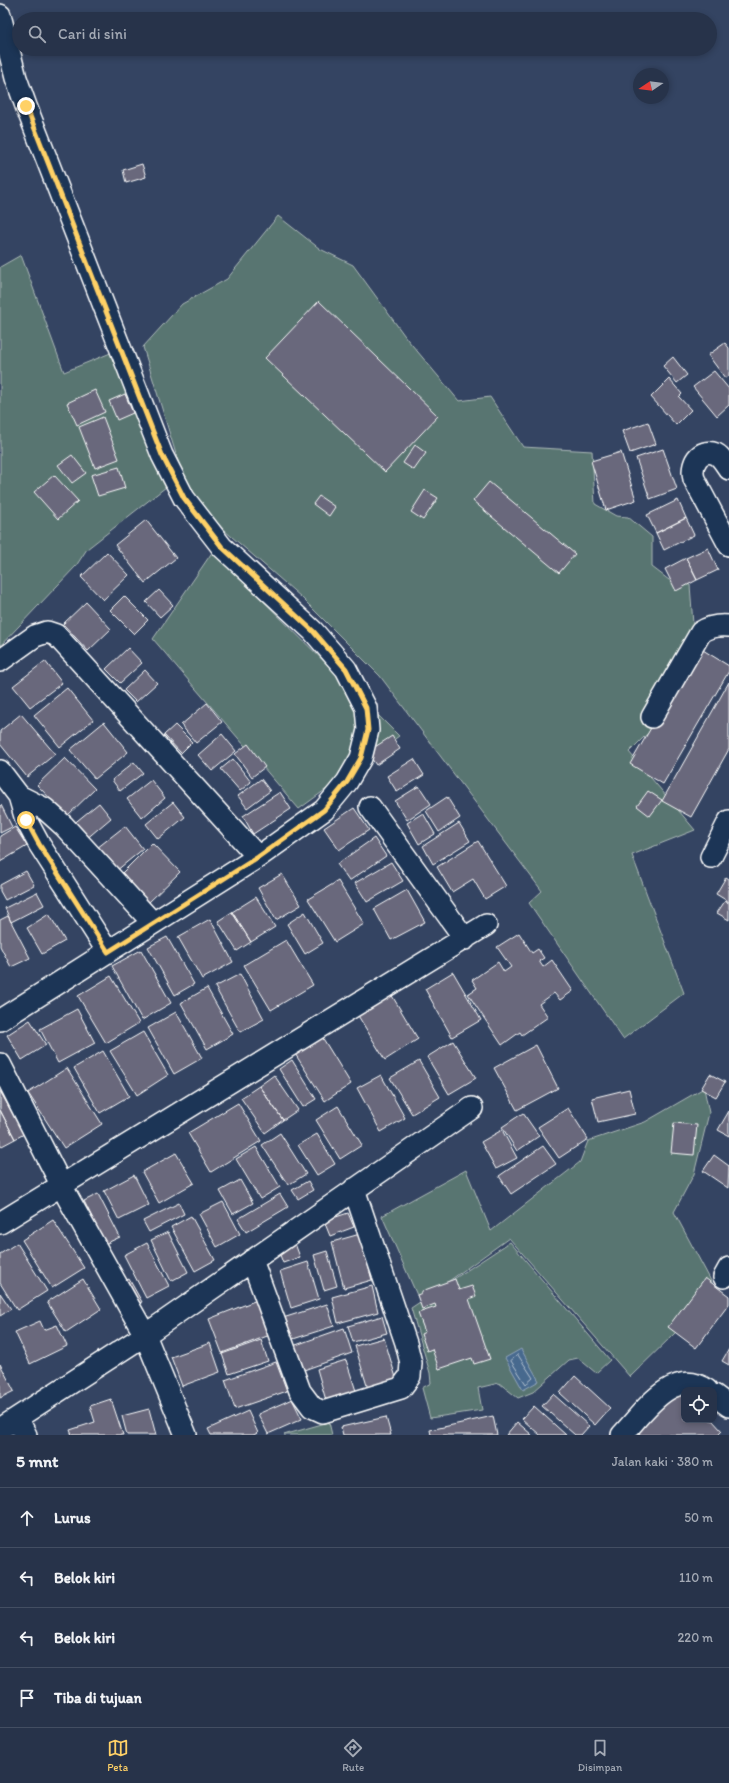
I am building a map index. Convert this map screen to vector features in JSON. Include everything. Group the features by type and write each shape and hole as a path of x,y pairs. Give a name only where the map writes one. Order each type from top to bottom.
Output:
{"street":[{"path":"0,15 16,78 39,141 162,455 184,498 222,547 323,642 346,669 366,708 368,730 361,758 347,782 324,810 258,857 0,1020"},
{"path":"729,469 720,457 712,453 701,455 696,459 692,468 694,479 729,545"},
{"path":"652,717 702,632 708,627 729,625"},
{"path":"0,662 35,636 47,632 56,635 258,857"},
{"path":"0,771 19,796 26,820 39,844 108,952"},
{"path":"19,796 44,809 64,826 153,924"},
{"path":"370,807 464,939"},
{"path":"711,857 729,821"},
{"path":"0,1223 486,925"},
{"path":"0,1064 62,1185 145,1335 186,1435"},
{"path":"0,1429 22,1426 145,1335 472,1108"},
{"path":"252,1260 300,1392 312,1407 323,1412 401,1388 410,1376 411,1363 406,1343 354,1189"},
{"path":"622,1435 660,1394 674,1385 687,1382 703,1387"},
{"path":"717,1397 729,1406"}],"green space":[{"path":"278,216 320,249 353,265 407,339 459,401 490,397 523,447 592,451 595,504 616,516 628,517 652,537 652,567 669,580 690,585 693,624 649,716 652,729 629,752 695,830 632,855 684,993 623,1039 529,903 542,891 380,676 301,597 224,530 187,490 143,347 182,304 227,279"},
{"path":"21,255 64,372 118,350 142,403 166,487 87,549 76,566 0,646 0,267"},
{"path":"213,551 399,736 299,809 153,639"},
{"path":"704,1088 709,1113 694,1174 674,1212 717,1292 630,1377 509,1238 428,1296 510,1242 610,1360 596,1373 578,1358 569,1360 533,1392 518,1398 499,1383 478,1388 482,1410 430,1418 422,1388 431,1383 430,1373 411,1308 420,1302 382,1216 466,1170 491,1231 580,1162 588,1141 645,1122"},
{"path":"329,1422 332,1435 284,1435 287,1434"}],"water":[{"path":"521,1349 539,1381 523,1390 505,1358"}],"building":[{"path":"142,164 146,177 126,183 123,170"},
{"path":"319,301 438,416 385,472 265,358"},
{"path":"725,343 729,348 729,376 725,378 708,355"},
{"path":"673,357 687,375 677,383 663,366"},
{"path":"714,371 729,389 729,405 717,416 693,387"},
{"path":"669,379 682,394 679,397 691,410 676,425 651,397"},
{"path":"95,390 105,412 77,425 67,403"},
{"path":"125,394 133,413 117,420 109,401"},
{"path":"103,417 119,459 95,468 79,427"},
{"path":"648,422 656,444 630,453 622,431"},
{"path":"415,445 426,453 414,470 403,463"},
{"path":"663,449 677,489 650,499 636,458"},
{"path":"621,452 636,500 606,510 591,461"},
{"path":"72,455 86,473 72,483 58,465"},
{"path":"119,467 125,488 98,496 91,475"},
{"path":"54,475 78,501 58,519 34,492"},
{"path":"489,482 575,554 559,573 473,501"},
{"path":"425,490 438,498 423,520 411,512"},
{"path":"319,496 335,507 329,516 313,504"},
{"path":"678,500 686,518 656,533 647,515"},
{"path":"686,518 694,535 664,550 656,533"},
{"path":"146,520 176,558 145,583 115,545"},
{"path":"708,548 718,570 697,580 686,558"},
{"path":"107,552 129,575 103,600 81,577"},
{"path":"686,558 697,580 676,591 665,569"},
{"path":"159,590 173,605 160,617 146,602"},
{"path":"124,596 148,620 134,634 110,610"},
{"path":"86,602 111,629 88,651 63,624"},
{"path":"698,647 729,666 729,671 663,784 630,764"},
{"path":"128,648 142,663 120,683 106,669"},
{"path":"45,661 62,683 30,707 13,686"},
{"path":"145,670 157,683 136,702 124,690"},
{"path":"729,682 729,749 691,817 662,801"},
{"path":"67,688 93,720 60,747 34,715"},
{"path":"207,703 222,722 196,743 181,725"},
{"path":"21,714 55,754 27,777 0,744 0,731"},
{"path":"104,722 128,752 95,779 70,750"},
{"path":"175,725 192,742 181,753 164,735"},
{"path":"222,734 236,751 212,771 198,755"},
{"path":"392,736 400,749 376,765 367,752"},
{"path":"248,744 265,767 252,777 235,754"},
{"path":"65,758 95,789 67,816 37,785"},
{"path":"233,759 251,782 240,791 221,769"},
{"path":"414,759 424,775 397,792 387,776"},
{"path":"134,762 143,773 120,791 112,780"},
{"path":"261,779 270,791 247,808 238,796"},
{"path":"151,780 165,798 142,818 127,799"},
{"path":"419,786 431,804 407,820 395,801"},
{"path":"648,791 662,800 650,816 637,806"},
{"path":"280,792 291,809 253,834 243,816"},
{"path":"447,797 460,818 439,832 426,811"},
{"path":"173,802 185,817 158,839 146,824"},
{"path":"99,803 111,818 85,840 72,825"},
{"path":"1,805 12,827 0,833 0,806"},
{"path":"354,808 369,830 339,850 324,828"},
{"path":"423,813 435,834 419,844 407,823"},
{"path":"459,823 470,841 433,864 423,846"},
{"path":"125,826 143,849 116,871 97,848"},
{"path":"15,827 27,846 0,862 0,836"},
{"path":"374,838 386,856 349,881 337,864"},
{"path":"478,841 506,886 485,899 473,879 452,892 437,867"},
{"path":"152,843 180,872 148,903 120,875"},
{"path":"391,862 403,881 367,902 355,883"},
{"path":"26,871 34,885 5,900 0,891 0,885"},
{"path":"282,874 301,905 276,920 258,888"},
{"path":"726,877 729,879 729,902 716,894"},
{"path":"338,881 364,924 335,942 308,899"},
{"path":"407,890 425,922 391,940 374,909"},
{"path":"37,892 44,905 11,922 5,908"},
{"path":"256,897 275,927 251,942 232,912"},
{"path":"725,901 729,903 729,920 717,913"},
{"path":"232,912 251,942 237,951 218,921"},
{"path":"305,912 323,943 305,954 287,924"},
{"path":"49,914 65,941 42,954 27,928"},
{"path":"8,916 30,958 11,967 0,946 0,920"},
{"path":"210,919 233,962 202,979 178,937"},
{"path":"519,933 532,953 538,949 544,958 539,961 543,967 552,960 573,991 560,1000 554,993 539,1004 548,1017 522,1035 520,1032 502,1045 468,994 477,988 472,980 498,962 504,972 511,967 497,947"},
{"path":"167,937 194,984 175,995 148,947"},
{"path":"286,940 313,985 271,1010 244,965"},
{"path":"141,950 171,1003 142,1020 112,966"},
{"path":"453,972 481,1020 452,1037 425,989"},
{"path":"240,974 264,1019 240,1032 215,987"},
{"path":"111,976 139,1023 106,1043 78,996"},
{"path":"207,988 233,1034 207,1049 181,1003"},
{"path":"388,989 418,1039 385,1060 354,1009"},
{"path":"77,1009 95,1043 58,1063 40,1029"},
{"path":"176,1012 202,1058 174,1074 148,1028"},
{"path":"30,1020 46,1045 22,1060 7,1035"},
{"path":"143,1032 168,1075 137,1095 110,1051"},
{"path":"319,1032 351,1084 325,1101 292,1049"},
{"path":"453,1041 476,1078 449,1094 427,1057"},
{"path":"536,1045 558,1088 517,1110 494,1068"},
{"path":"103,1051 129,1096 100,1113 74,1068"},
{"path":"292,1060 316,1099 303,1107 279,1069"},
{"path":"419,1061 440,1097 412,1114 390,1078"},
{"path":"67,1068 102,1124 64,1148 28,1093"},
{"path":"710,1074 725,1082 716,1097 701,1089"},
{"path":"274,1075 298,1110 283,1120 259,1086"},
{"path":"381,1075 405,1118 381,1132 357,1088"},
{"path":"259,1086 283,1120 265,1133 241,1098"},
{"path":"629,1089 635,1114 598,1122 592,1098"},
{"path":"0,1091 24,1134 15,1139 0,1110"},
{"path":"238,1103 261,1141 211,1172 188,1133"},
{"path":"338,1106 362,1145 340,1159 316,1120"},
{"path":"568,1108 588,1139 559,1158 538,1127"},
{"path":"0,1110 15,1139 0,1147"},
{"path":"729,1111 729,1136 718,1130"},
{"path":"523,1113 539,1136 517,1151 502,1127"},
{"path":"674,1123 697,1125 694,1155 671,1153"},
{"path":"502,1130 517,1158 496,1169 481,1142"},
{"path":"280,1133 306,1174 288,1185 262,1145"},
{"path":"317,1134 335,1164 317,1175 298,1145"},
{"path":"543,1146 556,1164 511,1194 499,1176"},
{"path":"256,1147 280,1187 260,1199 236,1159"},
{"path":"176,1153 194,1183 159,1203 142,1172"},
{"path":"714,1155 729,1166 728,1188 703,1171"},
{"path":"134,1175 149,1205 119,1220 104,1191"},
{"path":"240,1180 253,1203 233,1214 220,1191"},
{"path":"308,1181 313,1190 298,1199 292,1190"},
{"path":"98,1194 120,1237 105,1244 84,1201"},
{"path":"280,1194 288,1207 246,1232 238,1219"},
{"path":"223,1202 240,1234 217,1247 199,1214"},
{"path":"179,1203 184,1214 149,1232 143,1221"},
{"path":"348,1213 354,1227 330,1236 324,1221"},
{"path":"191,1216 215,1260 195,1271 171,1227"},
{"path":"53,1220 84,1268 52,1288 22,1240"},
{"path":"168,1232 188,1272 171,1281 151,1240"},
{"path":"360,1234 372,1280 344,1288 332,1242"},
{"path":"294,1241 300,1257 283,1263 277,1247"},
{"path":"17,1243 47,1291 17,1310 0,1283 0,1254"},
{"path":"147,1243 169,1286 146,1298 124,1255"},
{"path":"327,1251 337,1286 324,1290 314,1255"},
{"path":"308,1262 319,1299 291,1308 280,1271"},
{"path":"705,1278 729,1296 729,1304 696,1348 668,1327"},
{"path":"83,1279 101,1309 66,1332 47,1302"},
{"path":"129,1279 142,1302 135,1305 123,1282"},
{"path":"455,1279 459,1290 472,1286 476,1296 469,1299 490,1359 474,1364 472,1358 439,1369 432,1349 427,1351 421,1334 425,1332 418,1313 436,1307 435,1304 422,1309 417,1295 422,1293 422,1291"},
{"path":"372,1286 378,1312 338,1323 332,1297"},
{"path":"0,1293 11,1309 0,1316"},
{"path":"257,1300 270,1335 222,1353 209,1319"},
{"path":"327,1304 334,1326 290,1340 283,1318"},
{"path":"382,1316 387,1333 353,1342 348,1326"},
{"path":"40,1321 44,1330 57,1325 67,1346 30,1364 15,1332"},
{"path":"344,1328 352,1353 301,1371 293,1346"},
{"path":"384,1338 397,1381 368,1389 355,1346"},
{"path":"261,1340 268,1361 229,1374 222,1354"},
{"path":"210,1343 220,1372 182,1386 171,1357"},
{"path":"729,1349 729,1365 722,1361"},
{"path":"346,1360 357,1394 327,1404 317,1369"},
{"path":"276,1362 287,1391 235,1409 225,1380"},
{"path":"0,1364 14,1391 0,1398"},
{"path":"575,1376 610,1408 595,1425 560,1393"},
{"path":"679,1387 681,1389 681,1423 715,1423 722,1431 718,1435 641,1435 636,1430"},
{"path":"553,1394 589,1426 581,1435 575,1435 542,1406"},
{"path":"111,1399 123,1435 72,1435 70,1430 95,1422 90,1406"},
{"path":"292,1399 302,1419 268,1434 258,1414"},
{"path":"534,1406 566,1435 540,1435 522,1419"},
{"path":"149,1409 156,1435 127,1435 122,1416"},
{"path":"248,1411 258,1433 253,1435 211,1435 208,1429"},
{"path":"493,1416 497,1435 431,1435 430,1430"},
{"path":"386,1417 391,1435 343,1435 341,1427"},
{"path":"517,1422 532,1435 506,1435"}],"route":[{"path":"26,106 162,455 184,498 222,547 313,631 346,669 366,708 368,730 361,758 347,782 324,810 258,857 108,952 39,844 26,820"}]}
